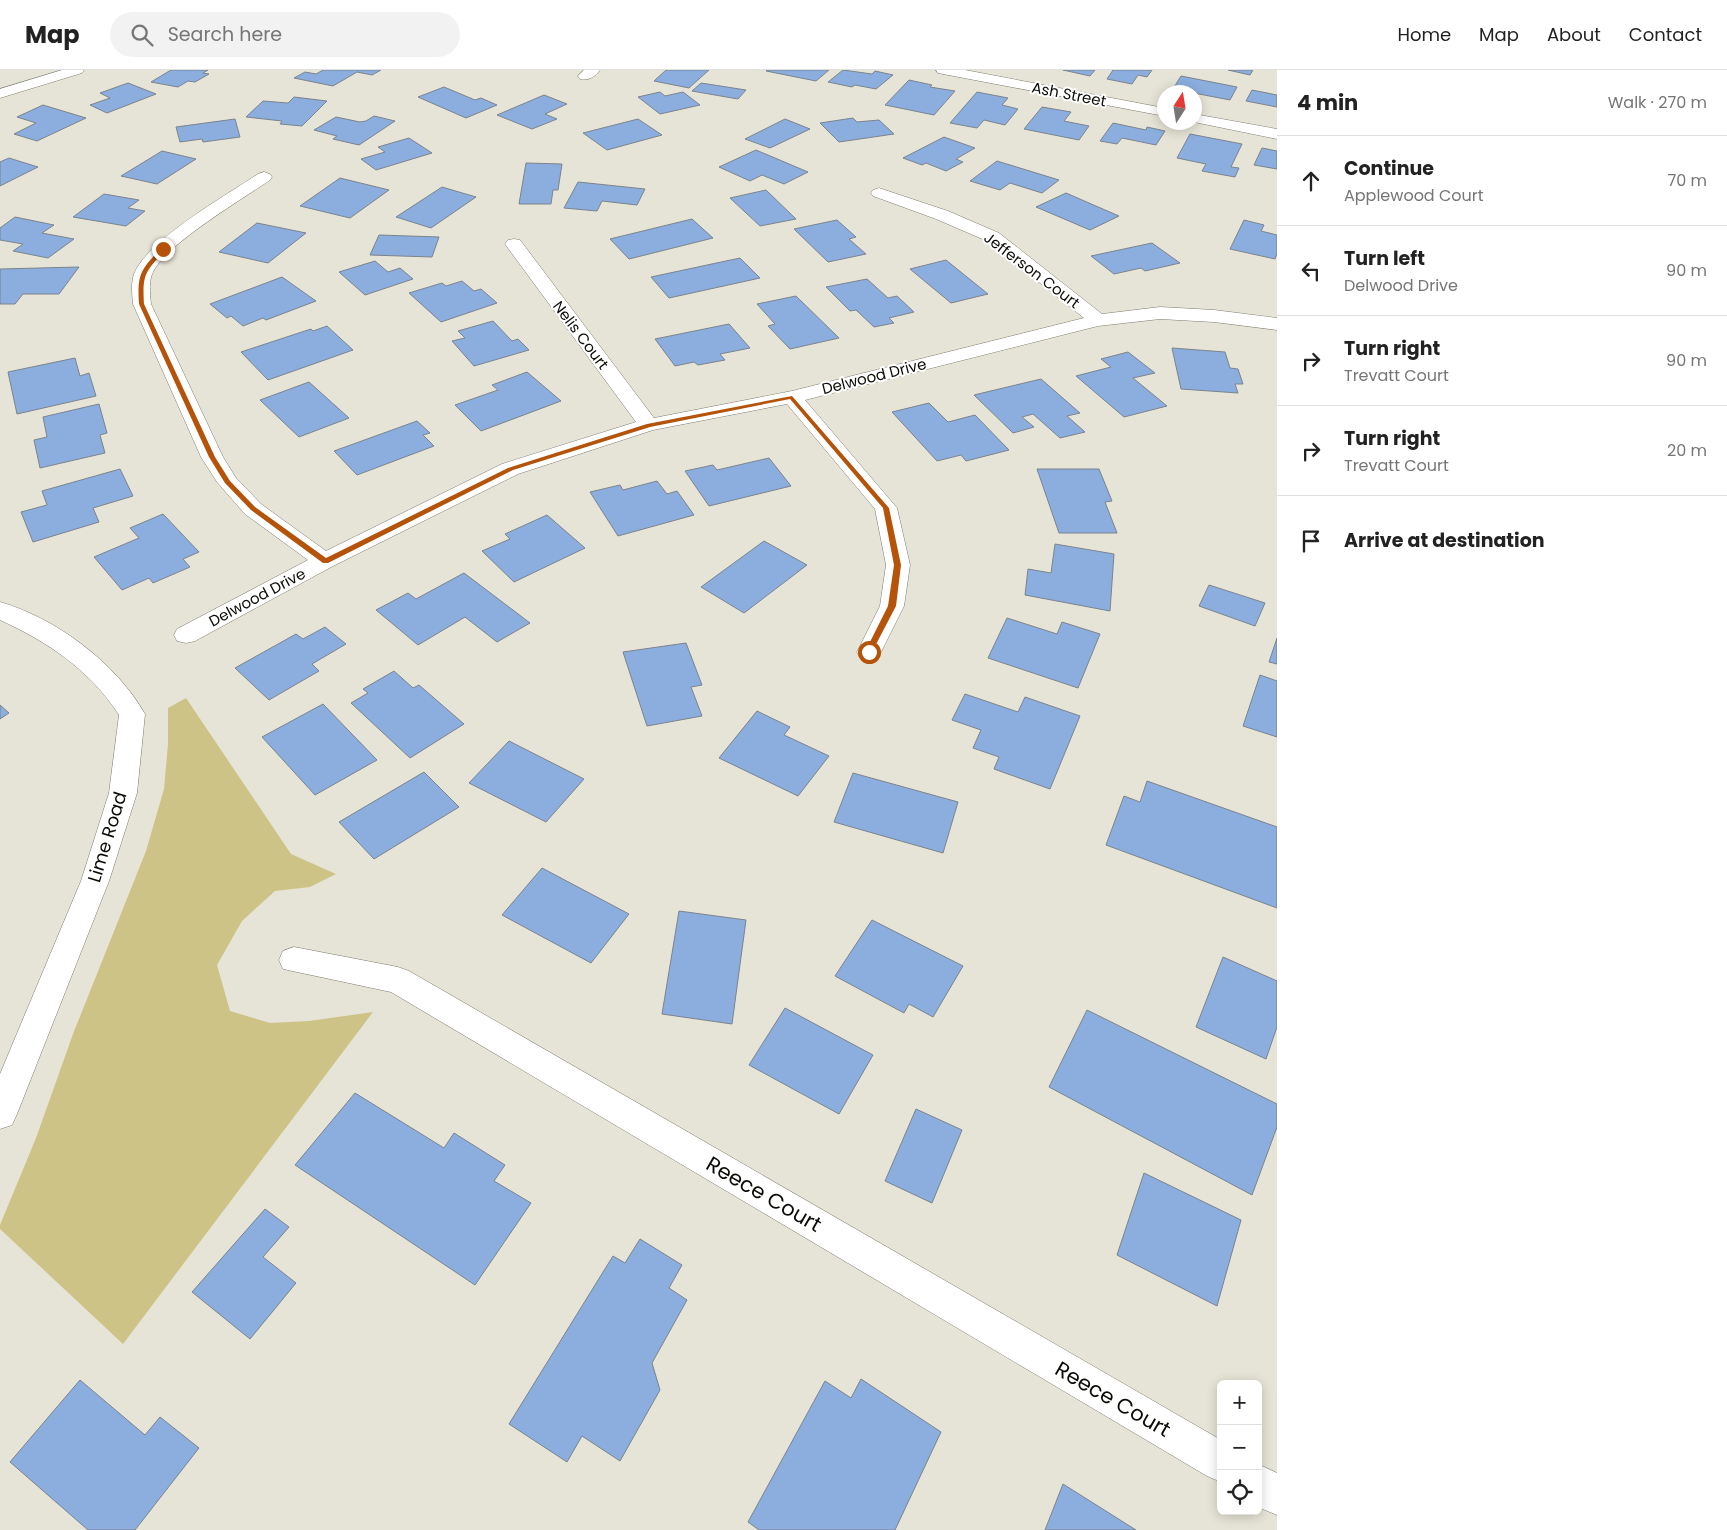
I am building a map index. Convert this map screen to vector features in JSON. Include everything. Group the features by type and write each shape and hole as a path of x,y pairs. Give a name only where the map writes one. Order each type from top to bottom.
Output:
{"street":[{"path":"0,94 77,70"},
{"name":"Ash Street","path":"943,70 1157,111"},
{"path":"1202,120 1277,134"},
{"path":"264,177 163,249 145,268 140,283 142,304 212,457 228,482 253,509 325,561"},
{"name":"Jefferson Court","path":"878,193 993,237 1098,320"},
{"name":"Nelis Court","path":"514,244 649,426"},
{"name":"Delwood Drive","path":"186,635 325,561 510,469 649,426 792,397 1098,320 1160,313 1214,316 1277,324"},
{"path":"792,397 886,508 898,565 892,606 869,652"},
{"name":"Lime Road","path":"0,610 30,624 80,656 109,682 132,714 123,794 95,881 0,1114"},
{"name":"Reece Court","path":"294,960 398,980 1217,1460"},
{"path":"1262,1486 1277,1495"}],"shaded area":[{"path":"186,698 291,854 336,874 310,887 275,891 242,921 217,965 230,1011 270,1023 309,1021 373,1012 123,1344 0,1229 0,1225 36,1138 73,1034 146,851 164,789 168,744 168,708"}],"building":[{"path":"171,70 208,70 203,73 209,74 195,82 188,81 178,87 151,82"},
{"path":"323,70 381,70 372,75 357,72 333,86 294,78 305,72 316,74"},
{"path":"666,70 709,70 689,88 654,81"},
{"path":"767,70 829,70 816,81"},
{"path":"843,70 872,74 875,71 893,75 876,89 828,82"},
{"path":"1063,70 1095,70 1090,76"},
{"path":"1113,70 1152,70 1147,77 1138,75 1132,84 1107,79"},
{"path":"1228,70 1253,70 1250,75"},
{"path":"1181,76 1237,87 1230,100 1202,95 1202,85 1175,85"},
{"path":"909,80 932,85 930,87 955,91 934,115 885,105"},
{"path":"128,83 156,94 107,113 90,105 110,98 100,93"},
{"path":"701,83 746,90 738,99 692,91"},
{"path":"444,87 475,100 481,98 497,105 466,118 418,97"},
{"path":"1252,90 1277,95 1277,107 1246,101"},
{"path":"660,92 665,96 683,92 700,105 660,114 638,97"},
{"path":"977,92 1008,98 1002,105 1018,109 1005,125 984,120 977,128 950,123"},
{"path":"544,95 567,104 545,114 557,119 532,129 497,115"},
{"path":"294,97 327,101 302,126 280,124 282,121 246,117 263,101 288,103"},
{"path":"43,105 86,118 37,141 14,134 36,123 17,117"},
{"path":"1042,107 1071,112 1064,121 1089,126 1079,140 1024,129"},
{"path":"374,116 395,121 359,145 333,139 337,136 314,130 336,117 360,122"},
{"path":"853,118 857,122 879,120 894,134 839,142 820,123"},
{"path":"235,119 240,137 203,142 202,139 180,142 176,127"},
{"path":"638,119 662,135 607,150 583,133"},
{"path":"785,119 810,129 770,148 745,139"},
{"path":"1113,123 1146,130 1147,127 1165,131 1156,145 1122,138 1117,144 1100,141"},
{"path":"1190,134 1242,144 1231,167 1239,168 1235,177 1202,171 1206,164 1177,158"},
{"path":"944,137 975,148 956,159 963,162 946,171 926,163 922,165 903,158"},
{"path":"409,138 432,153 376,170 361,159 385,152 378,147"},
{"path":"1262,148 1277,151 1277,169 1254,165"},
{"path":"756,150 808,172 784,184 762,175 750,181 719,167"},
{"path":"162,151 196,159 157,184 121,176"},
{"path":"9,158 38,167 0,186 0,162"},
{"path":"997,161 1059,180 1042,193 1010,183 1000,190 970,181"},
{"path":"526,163 562,164 558,190 553,190 551,204 519,204"},
{"path":"340,178 389,190 350,218 300,206"},
{"path":"578,182 645,189 637,205 602,201 597,211 564,208"},
{"path":"442,187 476,197 431,228 396,217"},
{"path":"766,190 796,219 760,226 730,198"},
{"path":"1066,193 1119,216 1090,230 1036,207"},
{"path":"104,194 139,200 128,208 145,211 126,226 73,217"},
{"path":"15,217 54,225 42,233 74,239 48,258 13,251 23,244 0,240 0,228"},
{"path":"692,219 713,238 629,259 610,239"},
{"path":"837,220 856,237 849,239 866,254 828,262 794,229"},
{"path":"1244,220 1264,225 1261,231 1277,235 1277,254 1275,259 1230,249"},
{"path":"257,223 306,233 268,263 219,252"},
{"path":"379,235 439,237 432,257 370,255"},
{"path":"1152,243 1180,263 1145,271 1141,268 1114,274 1091,256"},
{"path":"740,258 760,278 669,298 651,277"},
{"path":"946,260 988,294 951,303 910,269"},
{"path":"375,261 388,272 400,268 413,279 365,295 339,272"},
{"path":"79,267 59,294 23,294 15,304 0,304 0,269"},
{"path":"282,277 316,301 266,320 263,318 243,326 231,316 227,318 210,304"},
{"path":"867,279 888,298 897,296 914,312 889,318 894,323 874,327 856,310 850,311 826,287"},
{"path":"462,281 474,291 481,289 497,303 441,322 409,293 442,283 446,286"},
{"path":"796,296 839,338 790,349 768,326 775,324 757,304"},
{"path":"493,321 512,341 518,339 529,350 474,366 452,341 465,338 458,331"},
{"path":"729,324 750,348 720,354 725,360 698,365 694,362 675,366 655,339"},
{"path":"327,326 353,350 268,380 241,352 311,329 313,331"},
{"path":"1172,348 1225,352 1230,368 1238,369 1243,384 1235,384 1238,393 1181,389"},
{"path":"1128,352 1155,373 1133,378 1167,406 1124,417 1076,376 1111,367 1101,359"},
{"path":"75,358 80,376 89,373 96,396 17,414 8,372"},
{"path":"527,372 561,401 481,431 455,405 498,390 492,385"},
{"path":"1041,379 1080,413 1067,416 1085,432 1060,438 1033,414 1022,417 1034,427 1013,433 974,395"},
{"path":"309,382 349,418 299,437 260,400"},
{"path":"929,403 948,422 975,415 1009,450 966,461 961,455 937,461 892,412"},
{"path":"99,404 107,433 100,435 105,453 40,468 34,440 47,437 43,417"},
{"path":"417,421 430,433 423,435 434,446 357,475 334,451"},
{"path":"769,458 791,486 709,506 685,471 713,465 717,470"},
{"path":"120,469 133,496 93,508 99,522 33,542 21,512 47,505 42,491"},
{"path":"1037,469 1099,469 1112,501 1105,502 1117,533 1059,533"},
{"path":"657,481 667,494 677,491 694,515 618,536 590,492 620,485 623,490"},
{"path":"163,514 199,552 183,559 190,567 153,583 149,578 122,590 94,557 139,538 130,528"},
{"path":"547,515 585,548 514,582 482,551 510,539 505,534"},
{"path":"764,541 807,565 744,613 701,587"},
{"path":"1055,544 1114,554 1110,611 1025,595 1028,569 1051,573"},
{"path":"464,573 530,623 497,642 465,617 418,645 376,610 408,593 416,599"},
{"path":"1209,585 1265,603 1255,626 1199,606"},
{"path":"1007,618 1057,634 1062,622 1100,634 1078,688 988,658"},
{"path":"325,627 346,644 312,664 319,671 269,700 235,668 296,634 303,639"},
{"path":"1277,638 1277,664 1269,662"},
{"path":"686,643 702,685 691,687 702,716 647,726 623,652"},
{"path":"394,671 413,688 419,685 464,724 410,758 351,703 368,693 363,689"},
{"path":"1260,675 1277,681 1277,737 1243,726"},
{"path":"965,694 1018,712 1025,697 1080,716 1050,789 994,769 999,757 973,748 981,730 952,720"},
{"path":"323,704 377,760 315,795 262,737"},
{"path":"0,705 9,713 0,719"},
{"path":"757,711 790,727 784,735 829,756 798,796 719,758"},
{"path":"509,741 584,779 546,822 469,783"},
{"path":"424,772 459,807 374,859 339,822"},
{"path":"853,773 958,802 943,853 834,822"},
{"path":"1147,781 1277,827 1277,908 1106,845 1124,796 1140,802"},
{"path":"542,868 629,914 591,963 502,915"},
{"path":"679,911 746,920 732,1024 662,1014"},
{"path":"872,920 963,966 933,1017 909,1004 904,1013 835,976"},
{"path":"1223,957 1277,981 1277,1027 1266,1059 1196,1027"},
{"path":"785,1008 873,1055 839,1114 749,1065"},
{"path":"1087,1010 1277,1104 1277,1127 1252,1195 1049,1087"},
{"path":"355,1093 444,1148 454,1133 505,1165 494,1181 531,1203 475,1285 295,1165"},
{"path":"916,1109 962,1130 932,1203 885,1181"},
{"path":"1144,1173 1241,1220 1217,1306 1117,1255"},
{"path":"265,1209 289,1227 263,1257 296,1283 250,1339 192,1292"},
{"path":"640,1239 682,1265 669,1288 687,1300 652,1363 660,1390 620,1461 582,1436 567,1462 509,1424 613,1256 625,1263"},
{"path":"861,1379 941,1432 895,1530 759,1530 748,1522 825,1381 851,1398"},
{"path":"80,1380 145,1435 160,1417 199,1448 135,1530 88,1530 10,1462"},
{"path":"1063,1484 1136,1530 1045,1530"}],"route":[{"path":"163,249 145,268 140,283 142,304 212,457 228,482 253,509 325,561 510,469 649,426 792,397 886,508 898,565 892,606 869,652"}]}
